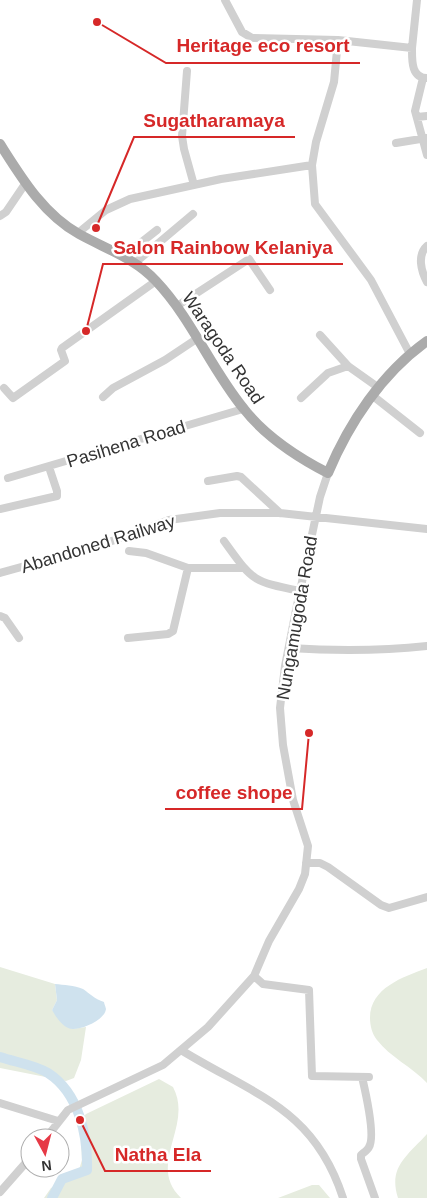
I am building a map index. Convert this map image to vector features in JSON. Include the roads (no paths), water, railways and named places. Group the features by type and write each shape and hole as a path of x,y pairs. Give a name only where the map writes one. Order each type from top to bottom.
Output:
{"main road":[{"name":"Waragoda Road","path":"0,144 25,184 52,214 78,233 136,262 156,281 177,306 243,409 275,440 300,459 328,473"},
{"path":"328,473 338,448 376,392 410,354 425,346"}],"street":[{"path":"225,0 242,32 252,38 338,40 412,48"},
{"path":"417,0 411,62 414,72 425,78 416,107 417,118 425,138 427,155"},
{"path":"338,40 334,82 316,142 312,165 315,204 371,280 410,354"},
{"path":"187,71 182,136 194,186"},
{"path":"417,118 427,116"},
{"path":"396,143 425,138"},
{"path":"78,233 106,210 130,199 312,165"},
{"path":"0,216 6,212 25,184"},
{"path":"136,262 193,214"},
{"path":"124,256 157,230"},
{"path":"427,246 423,250 421,263 427,282"},
{"path":"177,306 249,259 270,290"},
{"path":"4,388 13,398 65,360 62,348 156,281"},
{"path":"320,335 348,366 420,433"},
{"path":"102,397 198,338"},
{"path":"301,398 328,374 348,366"},
{"name":"Pasihena Road","path":"8,478 243,409"},
{"path":"0,509 57,496 58,491 49,467"},
{"name":"Nungamugoda Road","path":"53,1128 68,1110 148,1074 163,1065 208,1027 254,976 269,941 299,889 306,863 308,846 293,800 283,745 280,708 300,592 328,473"},
{"path":"208,481 241,477 280,513"},
{"name":"Abandoned Railway","path":"0,573 101,546 170,520 220,513 280,513 427,529"},
{"path":"224,541 243,568 255,580 300,592"},
{"path":"129,552 146,553 188,568 243,568"},
{"path":"128,638 168,634 173,630 188,568"},
{"path":"0,616 5,618 19,638"},
{"path":"289,648 332,651 390,650 427,646"},
{"path":"306,863 320,863 328,866 381,906 389,908 427,897"},
{"path":"254,976 263,984 309,990 312,1076 366,1077 370,1115 370,1143 369,1148 361,1155 361,1159 375,1198"},
{"path":"182,1050 218,1072 265,1096 294,1118 311,1136 334,1170 343,1198"},
{"path":"0,1103 58,1121"},
{"path":"0,1192 20,1169"}],"water":[{"path":"55,984 83,989 104,1002 105,1013 102,1017 86,1026 76,1029 66,1027 52,1010 57,1000"}],"waterway":[{"path":"0,1057 48,1073 67,1092 80,1116 86,1143 87,1170 62,1179 52,1198"}],"place":[{"name":"Heritage eco resort","path":"97,22"},
{"name":"Sugatharamaya","path":"96,228"},
{"name":"Salon Rainbow Kelaniya","path":"86,331"},
{"name":"coffee shope","path":"309,733"},
{"name":"Natha Ela","path":"80,1120"}]}
